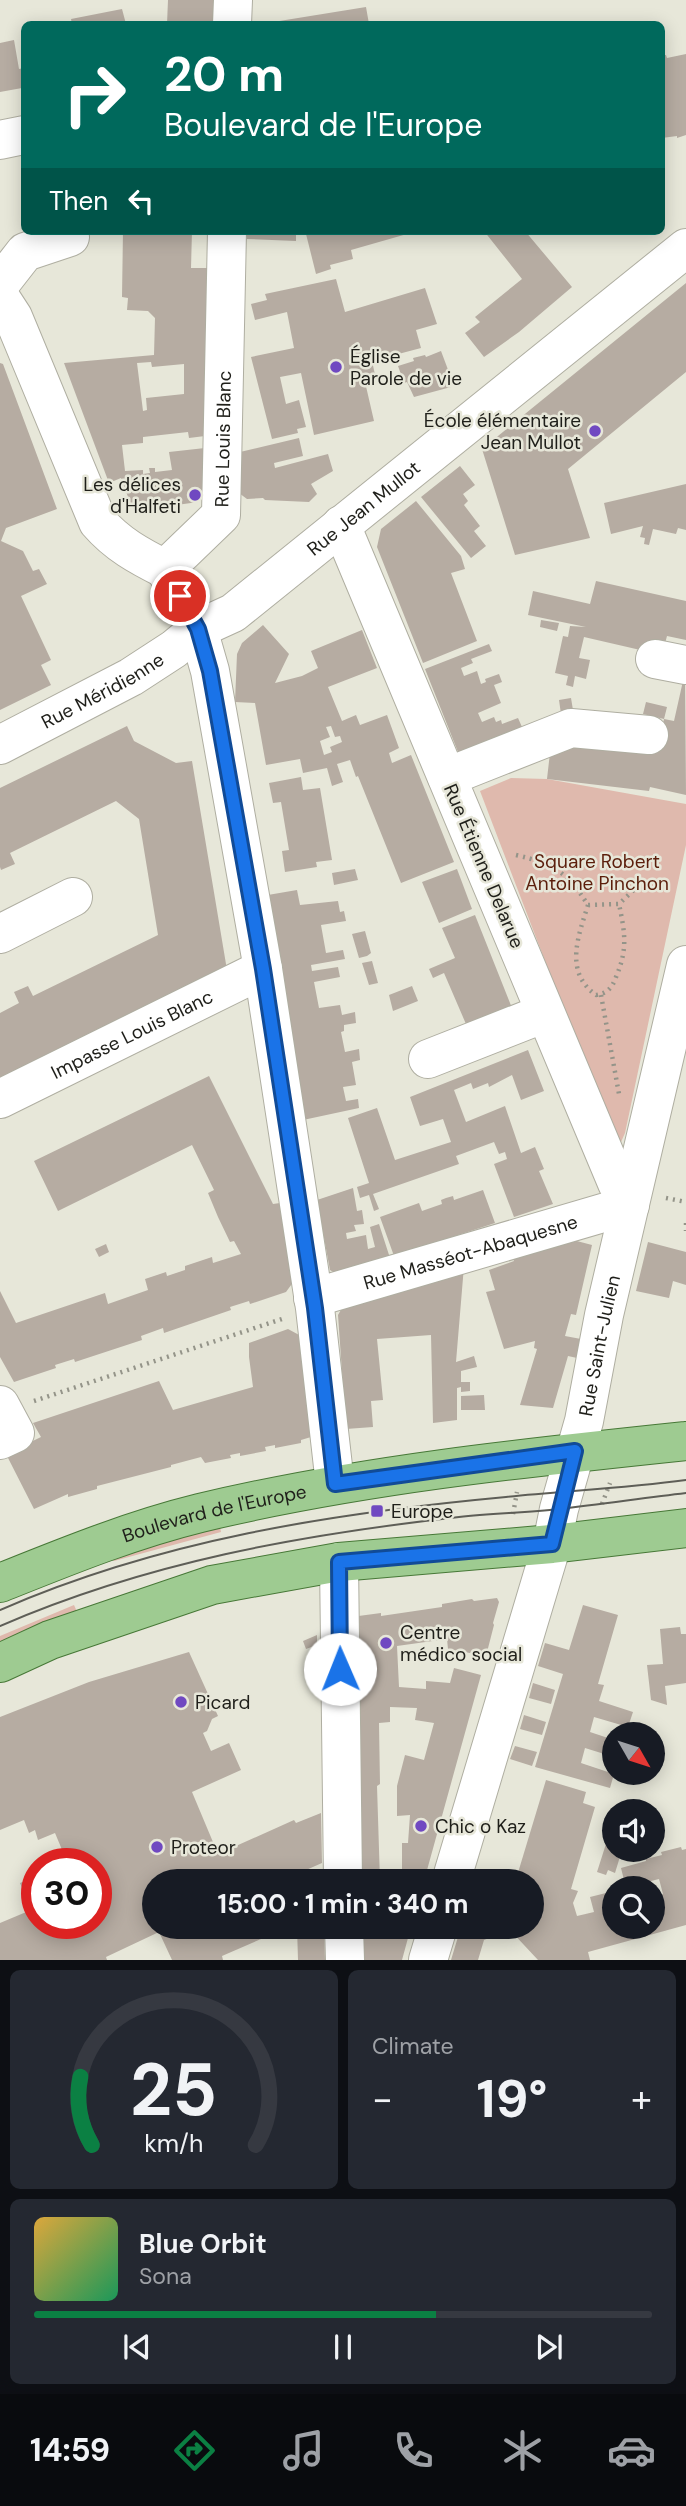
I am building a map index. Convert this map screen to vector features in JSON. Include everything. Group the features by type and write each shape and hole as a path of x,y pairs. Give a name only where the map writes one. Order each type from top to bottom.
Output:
{"main road":[{"name":"Boulevard de l'Europe","path":"1,1579 118,1538 198,1514 335,1484 575,1451 686,1441"},
{"path":"0,1663 50,1640 212,1585 339,1562 552,1544 686,1528"}],"street":[{"path":"232,21 233,0"},
{"path":"0,140 21,136"},
{"name":"Rue Louis Blanc","path":"165,569 221,515 228,235"},
{"path":"0,284 25,252 52,238"},
{"name":"Rue Jean Mullot","path":"198,629 233,613 686,248"},
{"path":"0,297 13,317 98,522 111,538 136,555 165,569 198,629 210,671 263,969 314,1303 335,1484"},
{"name":"Rue Étienne Delarue","path":"341,525 617,1183 645,1201"},
{"name":"Rue Méridienne","path":"0,745 131,677 174,649 198,629"},
{"path":"450,786 571,728 649,735"},
{"path":"450,786 524,763 541,764"},
{"path":"0,934 73,897"},
{"name":"Rue Saint-Julien","path":"455,1869 552,1544 584,1421 604,1315 645,1201 686,965"},
{"name":"Impasse Louis Blanc","path":"0,1099 263,969"},
{"path":"428,1059 545,1013"},
{"name":"Rue Masséot-Abaquesne","path":"314,1303 645,1201"},
{"path":"339,1562 343,1869"},
{"path":"344,1939 345,1960"},
{"path":"428,1960 434,1939"}],"path":[{"path":"514,855 543,862 558,869 589,905"},
{"path":"589,905 619,904 640,884"},
{"path":"589,905 575,949 579,973 588,989 601,995 612,988 624,958 626,944 619,904"},
{"path":"601,995 621,1104"},
{"path":"645,1201 686,1202"},
{"path":"686,1223 686,1231"},
{"path":"1,1419 314,1303"},
{"path":"595,1538 616,1448"},
{"path":"506,1548 522,1458"}],"green space":[{"name":"Square Robert Antoine Pinchon","path":"511,778 547,779 686,804 686,845 625,1133 621,1142 615,1144 480,791"},
{"path":"219,1521 221,1532 114,1561 109,1557"},
{"path":"74,1605 78,1614 0,1646 0,1636"}],"building":[{"path":"168,0 215,0 214,21 167,21"},
{"path":"366,7 368,21 279,21"},
{"path":"122,9 125,21 71,21"},
{"path":"14,40 21,69 21,88 0,92 0,43"},
{"path":"686,54 686,135 677,138 665,138 665,55 667,58"},
{"path":"123,235 192,235 191,268 209,268 205,436 189,438 188,432 143,437 143,443 122,445 125,471 143,470 143,474 150,473 149,468 155,468 155,472 172,470 169,452 205,448 204,495 198,502 141,510 131,505 121,478 109,483 64,363 154,355 155,318 148,311 127,310 128,298 122,297","holes":["151,362 152,367 184,364 184,394 146,398 147,410 143,411 137,363"]},
{"path":"247,235 296,235 296,241 247,239"},
{"path":"306,235 404,235 351,250 353,259 330,265 331,269 316,274"},
{"path":"487,235 528,235 572,287 519,332 484,357 465,333 480,322 475,317 522,279"},
{"name":"Église Parole de vie","path":"336,279 345,312 425,288 437,324 416,330 421,348 372,361 376,379 365,382 374,421 314,435 301,373 280,377 286,404 299,400 306,427 297,429 298,433 272,439 251,357 294,348 287,312 255,320 251,304 267,300 265,294"},
{"name":"École élémentaire Jean Mullot","path":"686,283 686,372 568,469 590,538 515,555 482,449"},
{"path":"441,351 453,383 451,387 414,397 407,382 404,383 398,366 414,361 413,358 426,357"},
{"path":"0,363 3,364 57,509 6,528 1,541 23,551 33,571 39,569 47,584 21,596 51,660 41,665 51,685 0,710"},
{"path":"299,438 303,456 274,463 275,468 328,454 333,471 311,484 317,494 309,502 247,499 239,493 240,452"},
{"path":"460,466 475,485 463,494 468,501 464,505 480,526 474,531 486,546 471,558 421,497"},
{"path":"686,484 686,530 678,528 676,534 653,529 649,545 644,544 645,538 640,537 643,526 611,534 604,503"},
{"path":"416,501 461,556 465,569 451,573 477,641 423,663 377,547 381,529"},
{"path":"596,581 686,601 686,640 667,636 662,655 584,637 579,658 590,660 586,679 575,676 573,687 566,685 568,676 555,673 563,636 568,637 570,626 586,627 528,615 533,591 590,604"},
{"path":"541,620 559,623 557,631 540,627"},
{"path":"263,625 289,654 275,683 302,676 318,668 311,651 362,630 377,668 328,687 342,721 356,715 360,725 387,715 399,748 389,753 392,763 411,755 454,862 401,883 350,760 337,764 343,782 332,786 327,768 303,773 300,759 266,765 255,703 235,702 237,654 242,643","holes":["331,726 335,737 340,736 342,742 330,747 332,752 324,755 320,741 330,737 326,727"]},
{"path":"489,644 492,651 471,659 473,663 461,668 464,676 477,671 481,684 486,682 485,679 499,674 502,682 494,685 501,703 478,713 482,722 494,717 496,722 501,720 502,724 518,718 526,736 462,762 425,669"},
{"path":"685,672 686,795 650,787 649,791 547,779 551,744 657,752 664,719 674,721"},
{"path":"571,698 574,716 562,721 559,700"},
{"path":"646,702 667,707 664,719 643,714"},
{"path":"127,726 134,741 176,763 192,761 227,970 0,1081 0,1013 19,1003 14,992 28,986 33,996 158,935 139,819 116,801 10,853 15,864 1,870 0,867 0,788"},
{"path":"301,777 303,790 320,788 332,860 316,862 317,867 285,872 282,851 289,850 281,802 273,803 269,783"},
{"path":"355,869 358,880 334,885 332,873"},
{"path":"457,869 472,909 439,923 422,882"},
{"path":"297,890 300,905 338,901 340,912 344,911 346,921 321,925 326,953 343,950 345,959 311,965 312,971 338,967 340,977 314,982 319,1008 340,1005 342,1015 355,1012 356,1023 344,1025 344,1031 341,1032 345,1052 359,1049 360,1060 352,1062 356,1085 343,1087 346,1101 358,1099 359,1108 303,1120 262,896"},
{"path":"475,915 514,1013 469,1031 444,973 433,978 429,969 455,958 442,928"},
{"path":"365,931 371,953 359,958 352,934"},
{"path":"372,961 378,983 369,985 362,963"},
{"path":"412,986 418,1001 393,1011 389,995"},
{"path":"528,1050 544,1091 521,1100 512,1075 489,1087 488,1083 473,1089 471,1083 454,1090 466,1122 505,1106 521,1153 535,1147 544,1169 539,1171 553,1204 514,1217 494,1164 507,1159 505,1152 499,1154 494,1142 456,1156 459,1164 373,1194 379,1209 374,1211 369,1195 360,1198 357,1187 369,1183 348,1118 377,1108 395,1160 451,1142 443,1119 420,1126 410,1097"},
{"path":"209,1076 273,1204 280,1203 294,1281 286,1292 250,1304 249,1301 230,1307 231,1310 164,1333 163,1328 141,1336 142,1340 75,1362 74,1359 55,1365 56,1368 14,1382 0,1357 0,1291 16,1323 105,1293 108,1304 148,1290 145,1279 166,1272 167,1276 185,1270 185,1266 212,1257 213,1263 241,1254 234,1241 230,1242 218,1217 208,1193 214,1190 192,1145 58,1211 34,1161"},
{"path":"353,1188 357,1211 362,1210 364,1224 354,1225 356,1231 346,1233 347,1239 366,1235 368,1249 375,1247 370,1227 379,1224 390,1258 338,1275 330,1270 317,1200"},
{"path":"483,1190 495,1223 394,1256 380,1217 419,1203 422,1211 442,1204 441,1200 446,1198 453,1196 454,1200"},
{"path":"573,1240 592,1245 576,1315 571,1314 565,1336 581,1339 577,1358 568,1356 553,1408 520,1405 537,1349 534,1348 535,1341 504,1349 486,1292 495,1290 489,1270 514,1261 512,1255"},
{"path":"648,1242 686,1252 686,1285 673,1281 669,1298 636,1291"},
{"path":"106,1244 109,1252 99,1257 95,1249"},
{"path":"464,1266 456,1362 474,1356 477,1367 461,1371 461,1382 470,1382 470,1391 461,1392 461,1387 457,1388 457,1420 433,1423 431,1335 377,1339 383,1400 371,1401 373,1427 346,1429 338,1315 342,1308"},
{"path":"288,1329 301,1336 299,1345 302,1345 311,1437 301,1440 301,1443 265,1447 266,1451 240,1456 240,1453 230,1455 231,1458 205,1463 201,1457 97,1486 97,1489 68,1497 68,1494 34,1509 6,1454 41,1437 33,1423 159,1381 173,1410 253,1387 249,1343"},
{"path":"484,1395 485,1410 461,1410 461,1396"},
{"path":"497,1598 499,1602 486,1656 448,1649 447,1639 397,1646 399,1687 426,1689 426,1681 450,1683 454,1668 481,1675 427,1869 402,1869 402,1843 408,1843 410,1815 397,1816 397,1786 405,1755 424,1760 434,1723 415,1720 417,1708 390,1707 390,1722 379,1723 380,1784 377,1786 380,1869 358,1869 351,1617 381,1613 381,1616 442,1607 442,1604 472,1599"},
{"path":"583,1605 618,1615 598,1684 604,1685 599,1701 633,1712 630,1722 611,1722 594,1717 590,1732 602,1736 602,1753 585,1748 581,1763 602,1770 602,1785 611,1785 610,1788 535,1767 563,1674 538,1666 545,1643 569,1650"},
{"path":"680,1627 681,1634 686,1634 686,1683 665,1686 667,1705 651,1700 647,1665 663,1664 660,1629"},
{"path":"317,1635 317,1645 306,1649 303,1641"},
{"path":"189,1652 218,1716 212,1719 207,1731 203,1733 211,1751 229,1743 241,1770 192,1792 218,1854 294,1820 296,1823 321,1813 322,1863 308,1869 142,1869 142,1939 144,1939 106,1957 107,1960 0,1960 0,1923 21,1914 21,1939 112,1939 112,1848 61,1848 55,1833 38,1840 35,1830 29,1833 24,1820 0,1830 0,1717 89,1682"},
{"path":"533,1683 555,1690 551,1704 529,1698"},
{"path":"524,1715 546,1722 542,1735 520,1729"},
{"path":"515,1746 537,1752 532,1766 510,1759"},
{"path":"546,1780 586,1792 583,1803 595,1807 571,1889 578,1891 573,1903 577,1916 594,1912 590,1897 602,1894 602,1939 635,1939 588,1952 590,1960 538,1960 518,1939 544,1939 544,1869 519,1869"},
{"path":"681,1847 682,1850 686,1849 686,1925 665,1931 665,1876 623,1876 621,1868 642,1862 665,1862 665,1851"},
{"path":"602,1856 602,1862 618,1862 615,1873 608,1870 606,1875 597,1872"},
{"path":"162,1939 261,1939 222,1956 223,1960 172,1960"},
{"path":"297,1939 324,1939 325,1960 298,1960"},
{"path":"359,1939 408,1939 402,1960 360,1960"},
{"path":"457,1939 487,1939 478,1960 451,1960"}],"tram line":[{"path":"0,1610 122,1565 248,1533 312,1521 441,1504 686,1480"},
{"path":"0,1626 112,1584 225,1554 399,1524 559,1509 686,1493"}],"place":[{"name":"Église Parole de vie","path":"336,367"},
{"name":"École élémentaire Jean Mullot","path":"595,431"},
{"name":"Les délices d'Halfeti","path":"195,495"},
{"name":"Europe","path":"377,1511"},
{"name":"Centre médico social","path":"386,1643"},
{"name":"Picard","path":"181,1702"},
{"name":"Chic o Kaz","path":"421,1826"},
{"name":"Proteor","path":"157,1847"}],"route":[{"path":"180,596 198,629 210,671 263,969 315,1308 335,1484 575,1451 552,1544 339,1562 340,1669"}]}
